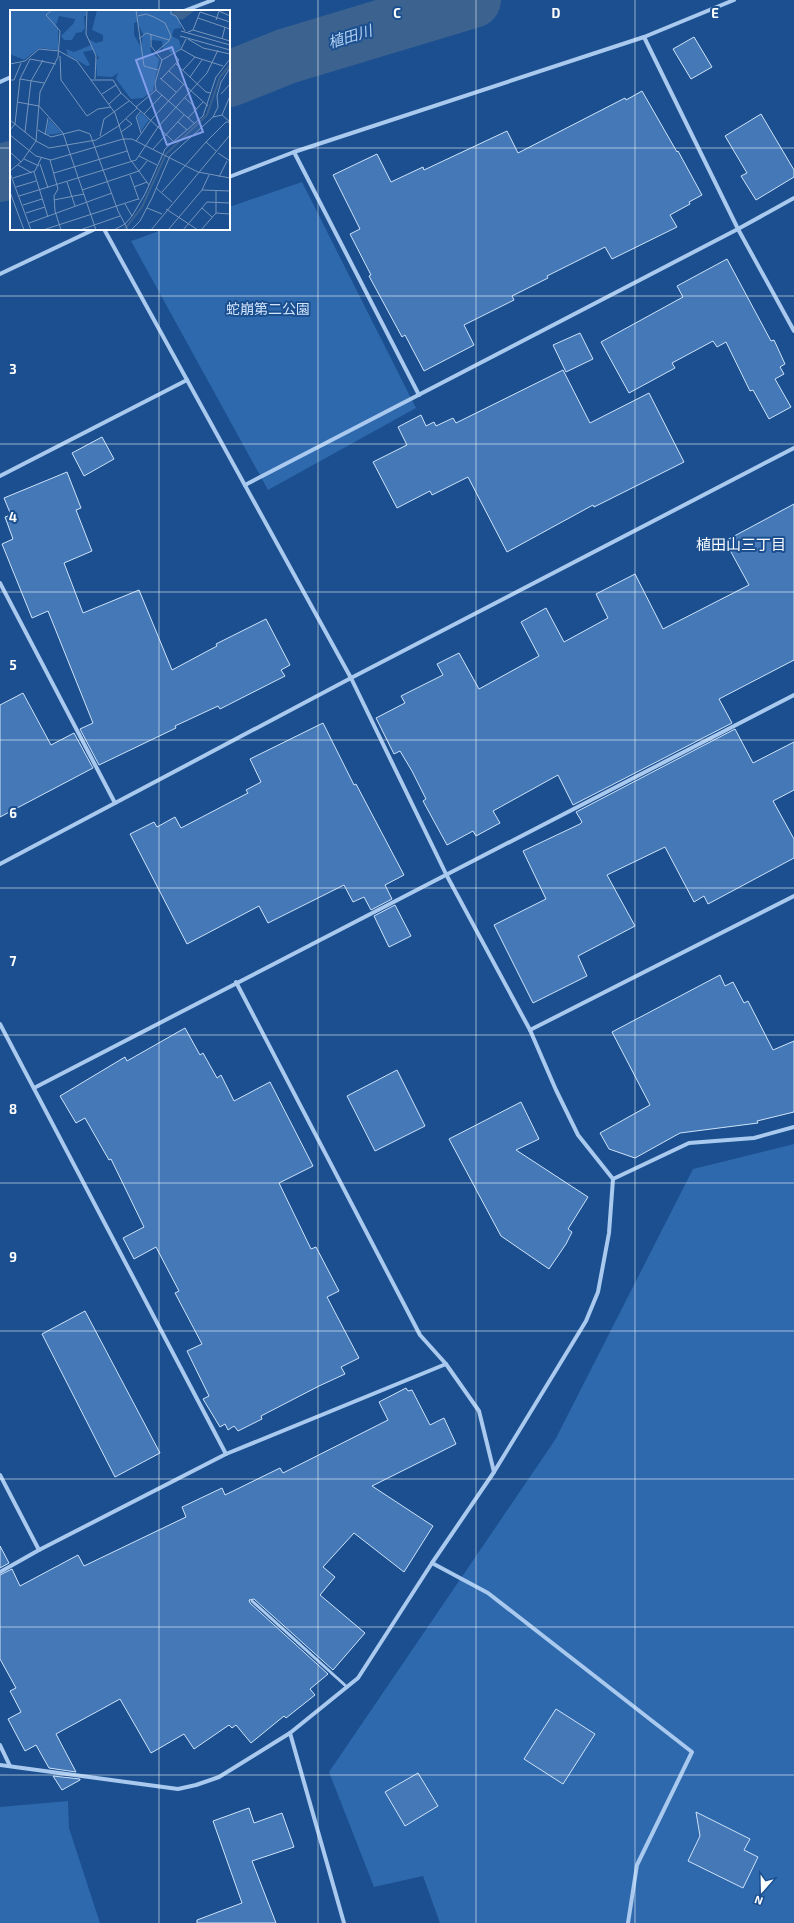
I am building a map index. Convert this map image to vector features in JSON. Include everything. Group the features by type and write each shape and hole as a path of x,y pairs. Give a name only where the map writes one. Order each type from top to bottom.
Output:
{"street":[{"path":"187,10 213,0"},
{"path":"230,177 294,152 644,37 734,0"},
{"path":"644,37 738,229 794,331"},
{"path":"0,82 10,77"},
{"path":"294,152 419,395"},
{"path":"245,486 738,229 794,198"},
{"path":"0,274 93,230"},
{"path":"0,1765 178,1789 196,1785 219,1777 290,1733 358,1678 432,1563 494,1472 586,1321 598,1292 609,1233 613,1179 578,1135 556,1090 530,1030 447,876 351,678 105,230"},
{"path":"0,476 187,380"},
{"path":"0,864 351,678 794,448"},
{"path":"0,583 115,803"},
{"path":"34,1088 236,982 447,876 794,695"},
{"path":"530,1030 794,896"},
{"path":"236,982 420,1335 446,1364 478,1411 494,1472"},
{"path":"0,1024 226,1454"},
{"path":"613,1179 689,1143 754,1138 794,1127"},
{"path":"0,1572 39,1550 226,1454 446,1364"},
{"path":"0,1475 39,1550"},
{"path":"432,1563 488,1593 692,1752 637,1865 628,1923"},
{"path":"290,1733 344,1923"},
{"path":"0,1745 10,1766"}],"lane":[{"path":"252,1601 347,1687"}],"green space":[{"name":"蛇崩第二公園","path":"302,182 416,408 268,490 131,241 162,230 230,230 230,207"},
{"path":"794,1144 794,1923 440,1923 423,1876 374,1887 329,1772 555,1440 693,1169"},
{"path":"68,1801 69,1828 100,1923 0,1923 0,1807"}],"building":[{"path":"694,37 712,67 691,79 673,49"},
{"path":"642,91 702,195 689,202 690,204 670,215 677,227 612,259 605,247 547,276 548,278 512,296 514,300 464,325 474,345 424,371 405,335 402,337 369,276 371,275 350,234 360,229 333,175 377,154 391,182 423,167 424,170 507,131 518,153 625,98 626,100"},
{"path":"761,114 794,170 794,177 756,200 741,176 747,173 725,136"},
{"path":"727,259 771,341 774,340 785,364 780,367 784,374 775,379 791,407 769,419 753,390 750,391 726,342 717,347 713,341 672,363 675,368 629,393 601,342 683,297 677,286"},
{"path":"580,333 593,359 566,372 553,345"},
{"path":"563,370 590,423 649,393 684,462 594,507 593,505 507,552 468,477 432,495 430,491 397,508 373,462 407,445 398,427 421,415 426,426 434,422 436,426 453,418 456,423"},
{"path":"102,437 114,459 84,476 72,453"},
{"path":"67,472 81,508 76,510 92,551 64,563 83,613 139,590 172,670 217,646 216,644 266,619 290,665 281,670 285,676 220,709 218,706 175,726 176,728 99,765 80,729 93,723 48,611 32,618 2,544 13,539 5,517 11,515 4,498"},
{"path":"794,504 794,660 719,699 732,723 573,805 558,775 493,811 500,823 476,836 473,831 447,845 423,801 426,799 412,771 400,751 394,754 376,718 405,703 401,696 443,675 437,664 459,653 479,689 539,656 521,622 546,608 564,642 608,618 596,594 635,574 663,629 749,585 725,541"},
{"path":"23,693 51,745 74,733 93,768 0,817 0,705"},
{"path":"323,723 354,785 356,784 404,875 385,885 392,899 371,910 364,897 353,902 344,885 268,923 259,906 187,944 130,834 154,822 157,827 175,817 181,828 248,793 246,790 261,782 250,759"},
{"path":"735,729 753,763 794,742 794,790 773,801 794,839 794,858 708,904 704,896 694,902 665,847 607,875 635,926 578,956 587,976 533,1003 494,925 546,899 523,851 580,824 582,822 576,812"},
{"path":"395,905 411,936 389,947 374,916"},
{"path":"720,975 725,986 733,982 744,1003 748,1001 773,1050 794,1041 794,1112 757,1121 758,1123 680,1133 635,1158 609,1149 600,1133 650,1105 612,1032"},
{"path":"185,1028 200,1055 203,1053 217,1078 221,1075 234,1101 270,1082 313,1166 279,1183 311,1249 316,1247 339,1291 327,1297 359,1358 341,1367 345,1374 261,1416 262,1419 238,1431 234,1426 228,1430 225,1424 220,1427 203,1399 209,1396 187,1351 202,1344 175,1293 179,1291 156,1247 134,1259 123,1238 144,1227 111,1159 109,1160 85,1118 76,1123 60,1096 125,1057 127,1061"},
{"path":"397,1070 425,1126 375,1151 347,1096"},
{"path":"521,1102 539,1139 516,1150 588,1197 568,1229 572,1232 566,1244 549,1269 501,1236 449,1139"},
{"path":"85,1311 160,1453 115,1477 42,1334"},
{"path":"406,1388 408,1391 412,1390 430,1425 444,1418 456,1444 372,1486 433,1526 404,1572 354,1533 323,1567 335,1577 320,1595 365,1633 333,1670 254,1599 249,1600 250,1603 328,1674 310,1689 315,1695 286,1718 284,1716 251,1743 236,1725 232,1728 229,1725 194,1749 184,1734 151,1753 120,1699 56,1734 76,1772 49,1768 36,1745 25,1751 8,1719 21,1712 10,1691 16,1688 0,1659 0,1575 12,1569 20,1586 78,1555 84,1566 186,1517 182,1507 222,1488 225,1495 280,1468 283,1473 388,1420 379,1402"},
{"path":"0,1546 9,1563 0,1568"},
{"path":"556,1709 595,1734 563,1784 524,1759"},
{"path":"418,1773 438,1806 405,1826 385,1792"},
{"path":"53,1776 80,1779 80,1780 62,1790"},
{"path":"249,1808 254,1823 282,1813 294,1847 252,1861 276,1923 197,1923 197,1920 242,1903 213,1821"},
{"path":"696,1812 750,1839 744,1850 758,1857 743,1888 688,1861 700,1836"}],"waterway":[{"name":"植田川","path":"230,79 287,56 473,0"},
{"name":"植田川","path":"0,174 10,169"}],"district":[{"name":"植田山三丁目","path":"741,545"}]}
